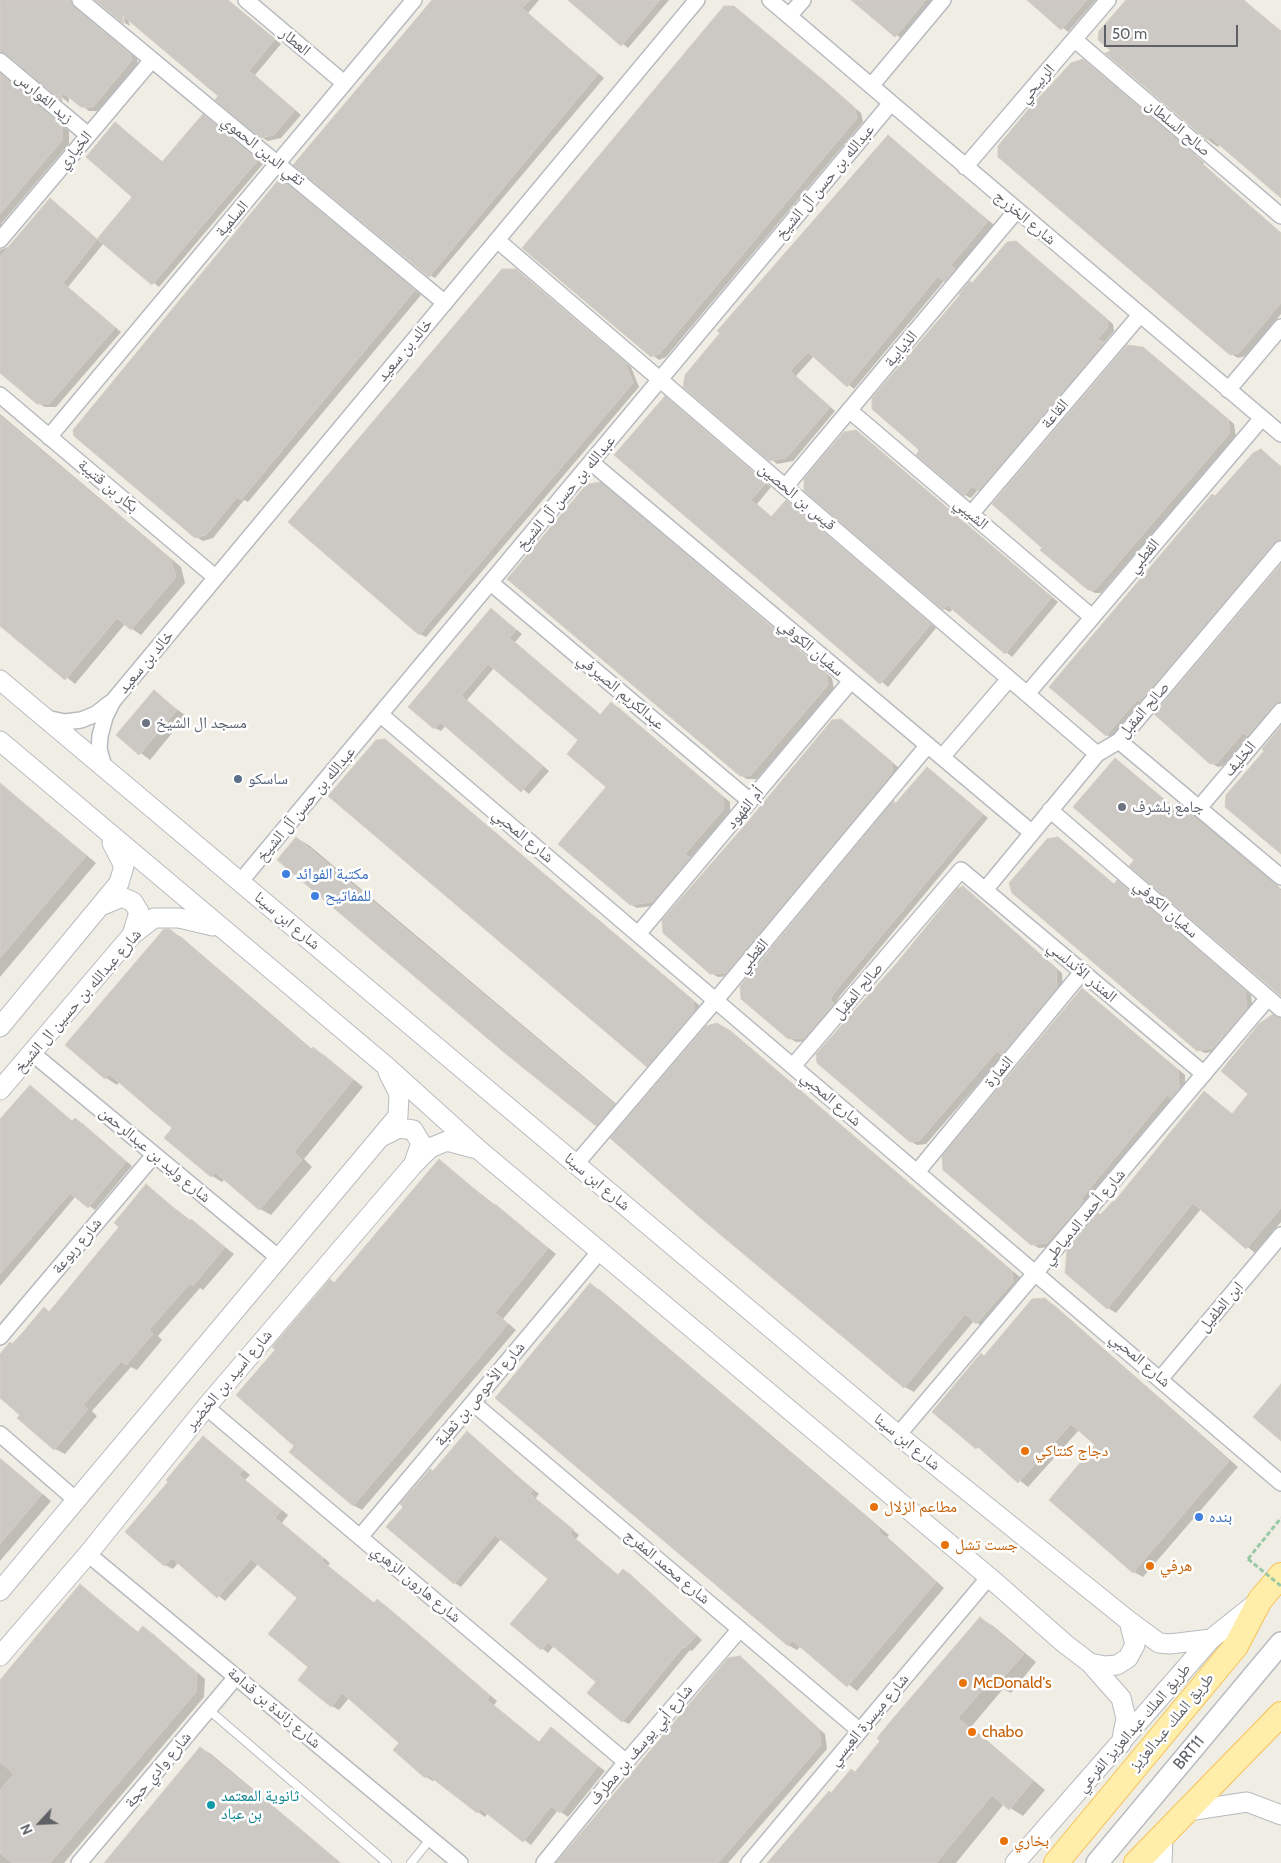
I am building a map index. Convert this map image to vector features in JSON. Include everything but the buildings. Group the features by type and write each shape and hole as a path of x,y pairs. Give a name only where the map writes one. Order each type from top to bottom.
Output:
{"main road":[{"name":"طريق الملك عبدالعزيز","path":"1056,1863 1236,1646 1260,1600 1281,1575"},
{"name":"BRT11","path":"1096,1863 1281,1643"},
{"path":"1136,1863 1281,1714"}],"street":[{"name":"تقي الدين الحموي","path":"80,0 445,302"},
{"name":"العطار","path":"246,0 344,83"},
{"name":"السلمية","path":"49,437 279,164 414,0"},
{"name":"خالد بن سعيد","path":"104,767 99,750 100,736 105,717 113,701 697,0"},
{"name":"شارع الخزرج","path":"770,0 1016,211 1281,434"},
{"path":"789,16 803,0"},
{"path":"872,86 942,0"},
{"name":"الربيحي","path":"966,167 1108,0"},
{"name":"صالح السلطان","path":"1075,40 1281,216"},
{"name":"الخياري","path":"0,240 152,60"},
{"name":"زيد الفوارس","path":"0,61 88,135"},
{"name":"عبدالله بن حسن آل الشيخ","path":"240,882 891,103"},
{"name":"الذيابية","path":"785,487 1016,211"},
{"name":"قيس بن الحصين","path":"497,240 1097,754"},
{"name":"القاعة","path":"971,514 1140,315"},
{"path":"1228,390 1281,327"},
{"name":"بكار بن قتيبة","path":"0,396 215,577"},
{"name":"الشيبي","path":"850,410 1092,617"},
{"name":"القطبي","path":"1027,694 1262,418"},
{"name":"سفيان الكوفي","path":"592,462 1031,832"},
{"name":"صالح المقبل","path":"985,890 1097,754 1119,741 1281,549"},
{"name":"عبدالكريم الصيرفي","path":"491,583 750,801"},
{"path":"942,757 1009,678"},
{"name":"شارع ابن سينا","path":"0,680 898,1435 1129,1621 1159,1643 1170,1644 1212,1639"},
{"name":"أم الفهود","path":"638,934 851,681"},
{"name":"خالد بن سعيد","path":"44,717 65,722 82,720 96,714 113,701"},
{"name":"الخليف","path":"1198,808 1281,711"},
{"name":"شارع المحبي","path":"381,715 715,1001 1037,1272 1281,1483"},
{"path":"0,741 218,927 386,1066 479,1150 1090,1663 1121,1698 1126,1718 1121,1744"},
{"path":"1119,741 1281,877"},
{"name":"القطبي","path":"576,1164 715,1001 928,745"},
{"name":"سفيان الكوفي","path":"1050,810 1281,1009"},
{"path":"1,1025 103,905 119,883 124,866 105,831"},
{"name":"صالح المقبل","path":"793,1066 961,870"},
{"name":"المنذر الأندلسي","path":"961,870 1204,1074"},
{"path":"103,905 122,897 133,902 139,912 132,935"},
{"name":"شارع عبدالله بن حسين ال الشيخ","path":"0,1090 132,935 154,918 179,918 218,927"},
{"name":"النمارة","path":"917,1172 1082,972"},
{"name":"شارع أحمد الدمياطي","path":"898,1435 1268,998"},
{"name":"شارع وليد بن عبدالرحمن","path":"32,1053 279,1258"},
{"path":"0,1591 398,1116 399,1094 386,1066"},
{"path":"382,1137 399,1128 413,1130 421,1143 413,1165"},
{"name":"شارع أسيد بن الخضير","path":"0,1656 88,1554 206,1407 413,1165 430,1148 447,1141 479,1150"},
{"name":"شارع ربوعة","path":"0,1337 154,1155"},
{"name":"ابن الطفيل","path":"1161,1378 1281,1235"},
{"name":"شارع الأحوص بن ثعلبة","path":"360,1537 600,1251"},
{"name":"شارع محمد المفرج","path":"473,1403 860,1731"},
{"name":"شارع هارون الزهري","path":"206,1407 626,1762"},
{"path":"0,1434 76,1500"},
{"name":"شارع زائدة بن قدامة","path":"88,1554 460,1863"},
{"name":"شارع ميسرة العبسي","path":"749,1863 989,1577"},
{"name":"طريق الملك عبدالعزيز الفرعي","path":"1015,1863 1212,1639 1260,1600"},
{"path":"1090,1663 1105,1666 1117,1665 1128,1658 1135,1645 1129,1621"},
{"name":"شارع أبي يوسف بن مطرف","path":"544,1863 626,1762 740,1629"},
{"name":"شارع وادي حجة","path":"80,1863 236,1677"},
{"path":"1188,1811 1248,1802 1281,1814"},
{"path":"1162,1863 1163,1836"}],"lane":[{"path":"209,1710 387,1863"},
{"path":"411,1863 430,1838"}],"path":[{"path":"1281,1518 1248,1559 1281,1586"}],"place":[{"name":"مسجد ال الشيخ","path":"146,723"},
{"name":"ساسكو","path":"238,779"},
{"name":"جامع بلشرف","path":"1122,807"},
{"name":"مكتبة الفوائد","path":"286,874"},
{"name":"للمفاتيح","path":"315,896"},
{"name":"دجاج كنتاكي","path":"1025,1451"},
{"name":"مطاعم الزلال","path":"874,1507"},
{"name":"بنده","path":"1199,1517"},
{"name":"جست تشل","path":"945,1545"},
{"name":"هرفي","path":"1150,1566"},
{"name":"McDonald's","path":"963,1683"},
{"name":"chabo","path":"972,1732"},
{"name":"ثانوية المعتمد بن عباد","path":"211,1805"},
{"name":"بخاري","path":"1004,1841"}]}
